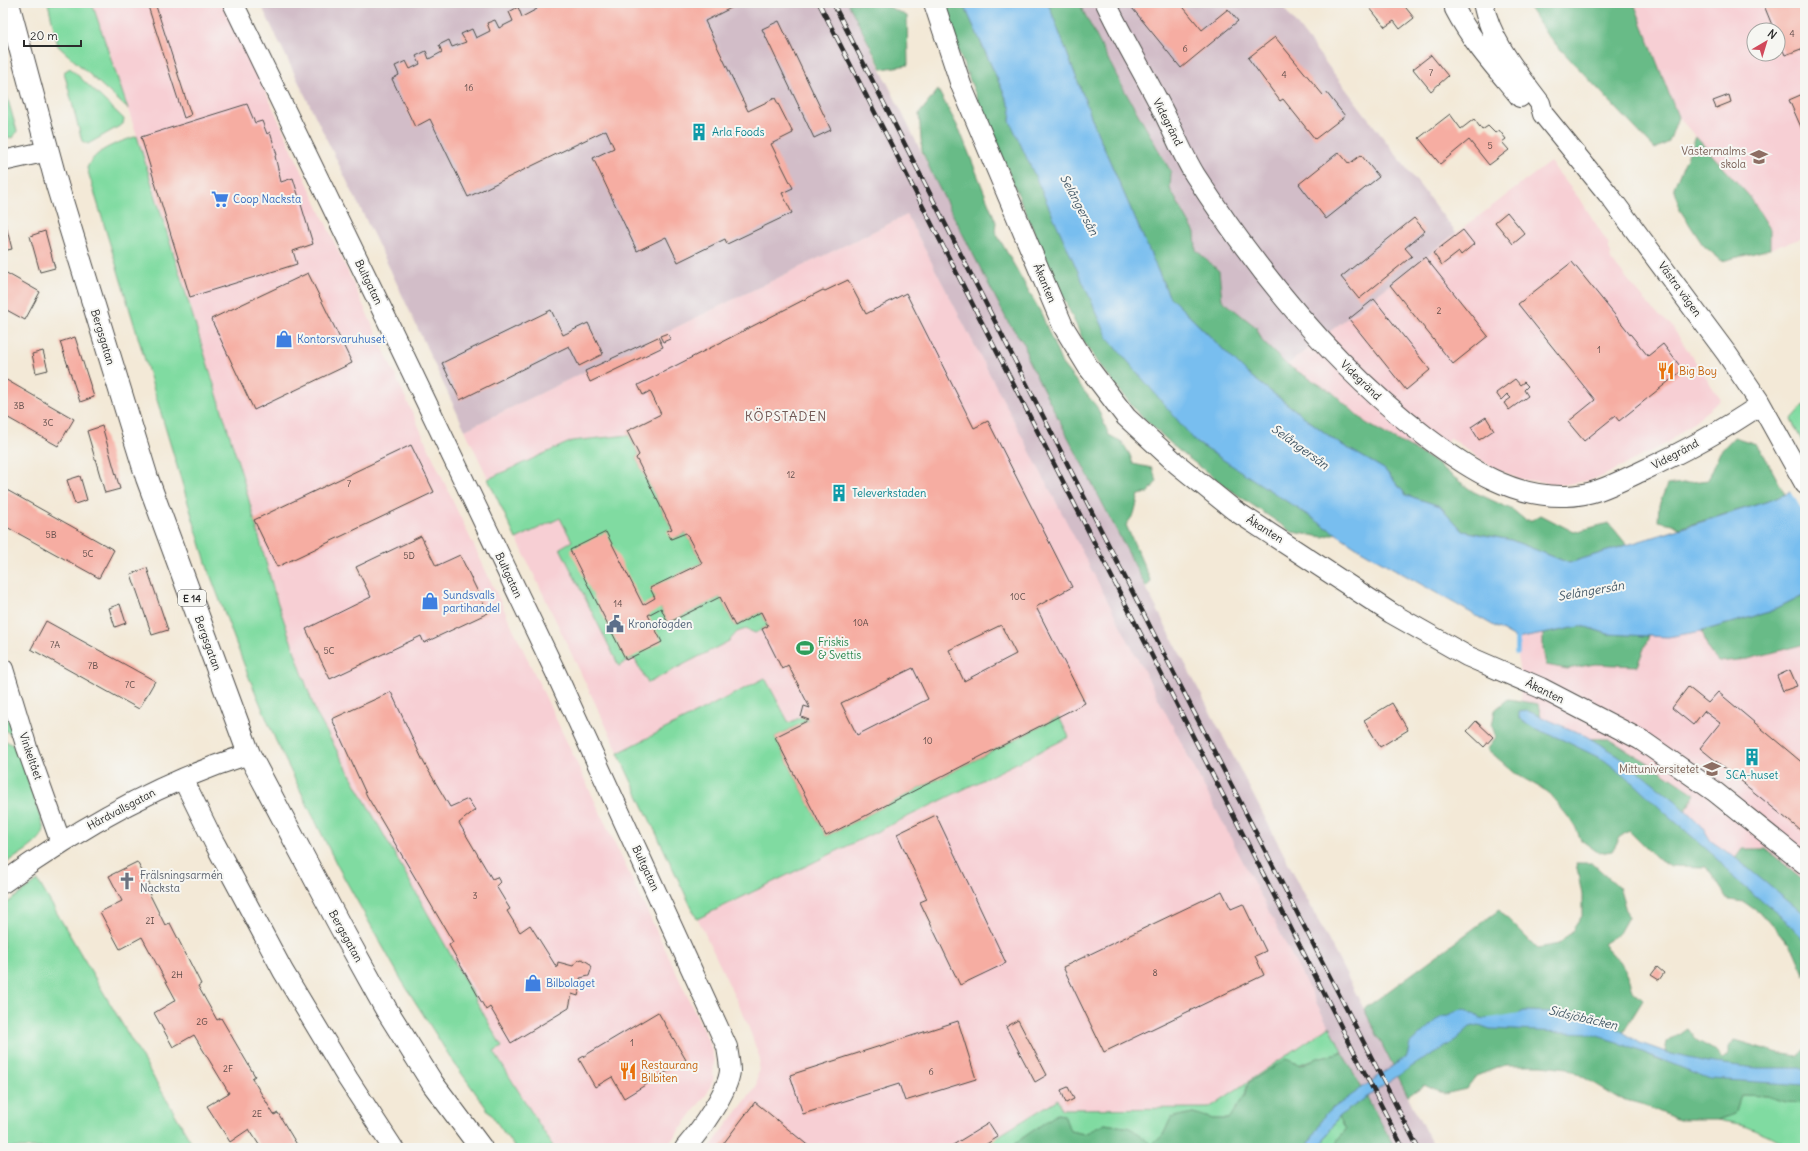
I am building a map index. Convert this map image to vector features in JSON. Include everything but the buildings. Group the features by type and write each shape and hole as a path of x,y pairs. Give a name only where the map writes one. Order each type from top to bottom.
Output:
{"highway":[{"name":"Bergsgatan","path":"7,3 48,151 147,478 249,754 340,926 386,1009 433,1084 481,1148"}],"street":[{"name":"Bultgatan","path":"233,3 548,657 727,1047 730,1072 723,1092 710,1113 684,1148"},
{"name":"Åkanten","path":"934,3 961,85 1063,326 1088,367 1126,417 1177,464 1234,510 1391,613 1466,656 1541,688 1641,740 1714,791 1805,864"},
{"name":"Videgränd","path":"1106,3 1121,35 1161,107 1193,172 1274,286 1311,331 1358,380 1405,421 1457,460 1499,483 1533,493 1566,496 1592,493 1676,455 1760,405"},
{"name":"Västra vägen","path":"1483,3 1489,24 1496,40 1540,103 1543,114 1608,194 1727,354 1760,405 1803,481"},
{"path":"1450,6 1471,9 1483,3"},
{"name":"Västra vägen","path":"1450,6 1481,50 1530,109 1543,114"},
{"path":"3,161 48,151"},
{"name":"Vinkeltået","path":"3,669 27,748 61,843"},
{"name":"Hårdvallsgatan","path":"3,883 40,856 95,822 158,789 249,754"},
{"path":"183,779 214,842 284,971 348,1080 393,1148"}],"shaded area":[{"path":"92,3 225,3 456,508 710,1044 714,1061 713,1080 708,1092 666,1148 554,1148 494,1052 502,1046 316,713 275,595 242,475 137,136"},
{"path":"260,3 848,3 933,176 1008,322 1025,345 1027,358 1364,1009 1434,1148 1395,1148 1342,1052 907,215 465,430 390,269"},
{"path":"1079,3 1280,3 1456,233 1287,365 1263,342 1256,327 1222,300 1219,271 1196,250 1195,233 1170,189 1171,172 1122,86"},
{"name":"Västermalms skola","path":"1634,3 1805,3 1805,237 1770,249 1770,229 1750,197 1678,117"},
{"path":"1550,162 1582,202 1608,243 1611,260 1656,313 1671,325 1721,400 1667,443 1597,479 1562,485 1519,479 1487,464 1451,438 1430,459 1366,423 1332,392 1287,365 1425,257"},
{"path":"907,215 1330,1026 1209,1108 1060,1109 1058,1099 979,1148 709,1148 756,1087 760,1059 746,1020 465,430"},
{"name":"Mittuniversitetet","path":"1805,594 1805,931 1522,715 1517,639 1583,626 1802,597"}],"green space":[{"path":"48,3 92,3 128,109 58,46"},
{"path":"848,3 881,3 907,16 908,65 882,69"},
{"path":"939,3 963,3 1011,109 1010,121 1196,442 1337,533 1323,537 1292,532 1229,489 1178,450 1137,412 1105,372 1085,344 1050,269 981,108"},
{"path":"1048,3 1079,3 1122,86 1171,172 1170,189 1195,233 1196,250 1219,271 1222,300 1256,327 1263,342 1287,365 1332,392 1366,423 1430,459 1472,491 1513,510 1525,520 1532,520 1541,515 1574,532 1609,523 1627,545 1569,563 1511,540 1463,531 1440,506 1406,495 1384,469 1337,442 1248,374 1169,296 1097,132"},
{"path":"1526,3 1634,3 1678,117 1669,142 1655,149 1547,35"},
{"path":"70,68 124,119 123,124 88,144 82,141 64,72"},
{"path":"3,83 17,131 13,138 7,137 7,126 3,116"},
{"path":"938,90 960,131 996,222 995,231 1041,313 1062,364 1097,407 1109,435 1122,442 1130,455 1133,464 1152,468 1157,481 1148,493 1139,495 1134,514 1126,525 1151,582 1146,587 1027,358 1025,345 1008,322 933,176 922,151 919,114"},
{"path":"137,136 242,475 275,595 316,713 502,1047 494,1052 554,1148 515,1148 452,1060 402,981 337,865 276,741 248,675 208,569 87,168 96,156 108,147"},
{"path":"1696,137 1750,197 1770,229 1770,249 1722,261 1703,245 1680,210 1674,187"},
{"path":"1805,404 1805,447 1791,420"},
{"path":"629,435 639,455 636,458 672,529 668,531 677,537 686,533 702,563 651,588 668,623 720,597 735,626 761,612 768,626 755,633 746,629 737,632 729,641 648,683 634,658 619,666 560,548 572,541 560,518 516,539 488,479 572,441"},
{"path":"1734,437 1756,444 1764,455 1785,494 1772,500 1679,528 1673,524 1658,521 1659,505 1667,485 1708,480 1720,452"},
{"path":"1805,594 1805,644 1748,659 1718,662 1709,651 1702,631 1769,612"},
{"path":"1583,626 1608,634 1649,636 1637,666 1595,664 1567,669 1546,665 1543,649 1543,634"},
{"path":"765,678 789,723 801,717 809,720 775,737 826,836 1059,717 1069,737 697,919 618,753"},
{"path":"1508,699 1538,704 1543,726 1566,738 1609,739 1695,794 1679,822 1729,867 1742,849 1766,849 1805,881 1805,976 1794,951 1768,919 1744,902 1729,900 1706,867 1671,866 1655,857 1629,831 1621,836 1612,851 1599,853 1581,840 1574,824 1548,792 1516,774 1487,749 1496,737 1492,726 1495,710"},
{"path":"3,704 15,737 3,729"},
{"path":"3,739 17,748 19,752 44,829 42,834 33,844 21,854 3,865"},
{"path":"1576,863 1592,863 1619,887 1628,917 1619,933 1603,944 1620,962 1630,979 1633,991 1643,1000 1618,1041 1663,1061 1667,1042 1687,1028 1696,1040 1714,1050 1722,1059 1728,1056 1728,1047 1734,1040 1782,1054 1797,1056 1805,1048 1805,1103 1786,1102 1767,1096 1741,1095 1735,1114 1718,1120 1679,1120 1641,1104 1618,1098 1568,1068 1542,1065 1505,1065 1476,1076 1466,1089 1444,1094 1424,1085 1408,1096 1364,1009 1499,910 1537,948 1559,944 1572,931 1582,916 1582,895"},
{"path":"38,881 195,1148 3,1148 3,906"},
{"path":"1330,1026 1342,1052 1317,1058 1248,1083 1245,1095 1229,1119 1213,1119 1193,1113 1171,1118 1163,1135 1152,1146 1130,1128 1105,1124 1084,1134 1070,1131 1064,1115 1057,1114 1008,1148 979,1148 1058,1099 1061,1109 1209,1108"},
{"path":"1342,1052 1395,1148 1335,1148 1335,1145 1346,1129 1333,1107 1306,1148 1008,1148 1057,1114 1064,1115 1070,1131 1084,1134 1105,1124 1131,1128 1152,1145 1163,1135 1171,1118 1193,1113 1213,1119 1229,1119 1245,1095 1248,1083 1286,1059 1301,1065 1317,1058"},
{"path":"1741,1095 1767,1096 1786,1102 1805,1103 1805,1148 1792,1148 1768,1135 1744,1125 1718,1120 1735,1114"},
{"path":"1339,1116 1346,1129 1335,1145 1335,1148 1319,1148"}],"water":[{"name":"Selångersån","path":"963,3 1048,3 1097,132 1169,296 1248,374 1337,442 1384,469 1406,495 1440,506 1463,531 1511,540 1569,563 1772,500 1805,486 1805,594 1769,612 1702,631 1668,637 1608,634 1583,626 1517,639 1361,550 1196,442 1108,338 1010,121 1011,109"},
{"path":"1528,711 1586,736 1618,755 1676,801 1702,826 1711,841 1733,856 1805,915 1805,943 1790,924 1735,879 1719,860 1663,811 1635,784 1604,760 1534,728 1519,718 1519,712"},
{"path":"1464,1008 1480,1018 1504,1021 1524,1011 1555,1012 1593,1018 1618,1029 1640,1043 1671,1054 1707,1062 1756,1068 1805,1068 1805,1085 1710,1079 1617,1042 1587,1033 1490,1029 1479,1025 1470,1027 1452,1043 1414,1065 1339,1116 1319,1148 1306,1148 1325,1114 1407,1056 1410,1044 1436,1020"}],"pier":[{"path":"1805,484 1805,515 1790,490"}],"waterway":[{"name":"Sidsjöbäcken","path":"1517,653 1517,639 1520,634"},
{"name":"Sidsjöbäcken","path":"1489,1021 1518,1016"}],"railway":[{"path":"819,3 1403,1148"},
{"path":"833,3 1161,648 1418,1148"}],"place":[{"name":"Arla Foods","path":"699,132"},
{"name":"Västermalms skola","path":"1759,157"},
{"name":"Coop Nacksta","path":"220,199"},
{"name":"Kontorsvaruhuset","path":"284,339"},
{"name":"Big Boy","path":"1666,371"},
{"name":"Televerkstaden","path":"839,493"},
{"name":"Sundsvalls partihandel","path":"430,601"},
{"name":"Kronofogden","path":"615,624"},
{"name":"Friskis & Svettis","path":"805,648"},
{"name":"SCA-huset","path":"1752,757"},
{"name":"Mittuniversitetet","path":"1712,769"},
{"name":"Frälsningsarmén Nacksta","path":"127,881"},
{"name":"Bilbolaget","path":"533,983"},
{"name":"Restaurang Bilbiten","path":"628,1071"}],"district":[{"name":"KÖPSTADEN","path":"786,416"}]}
